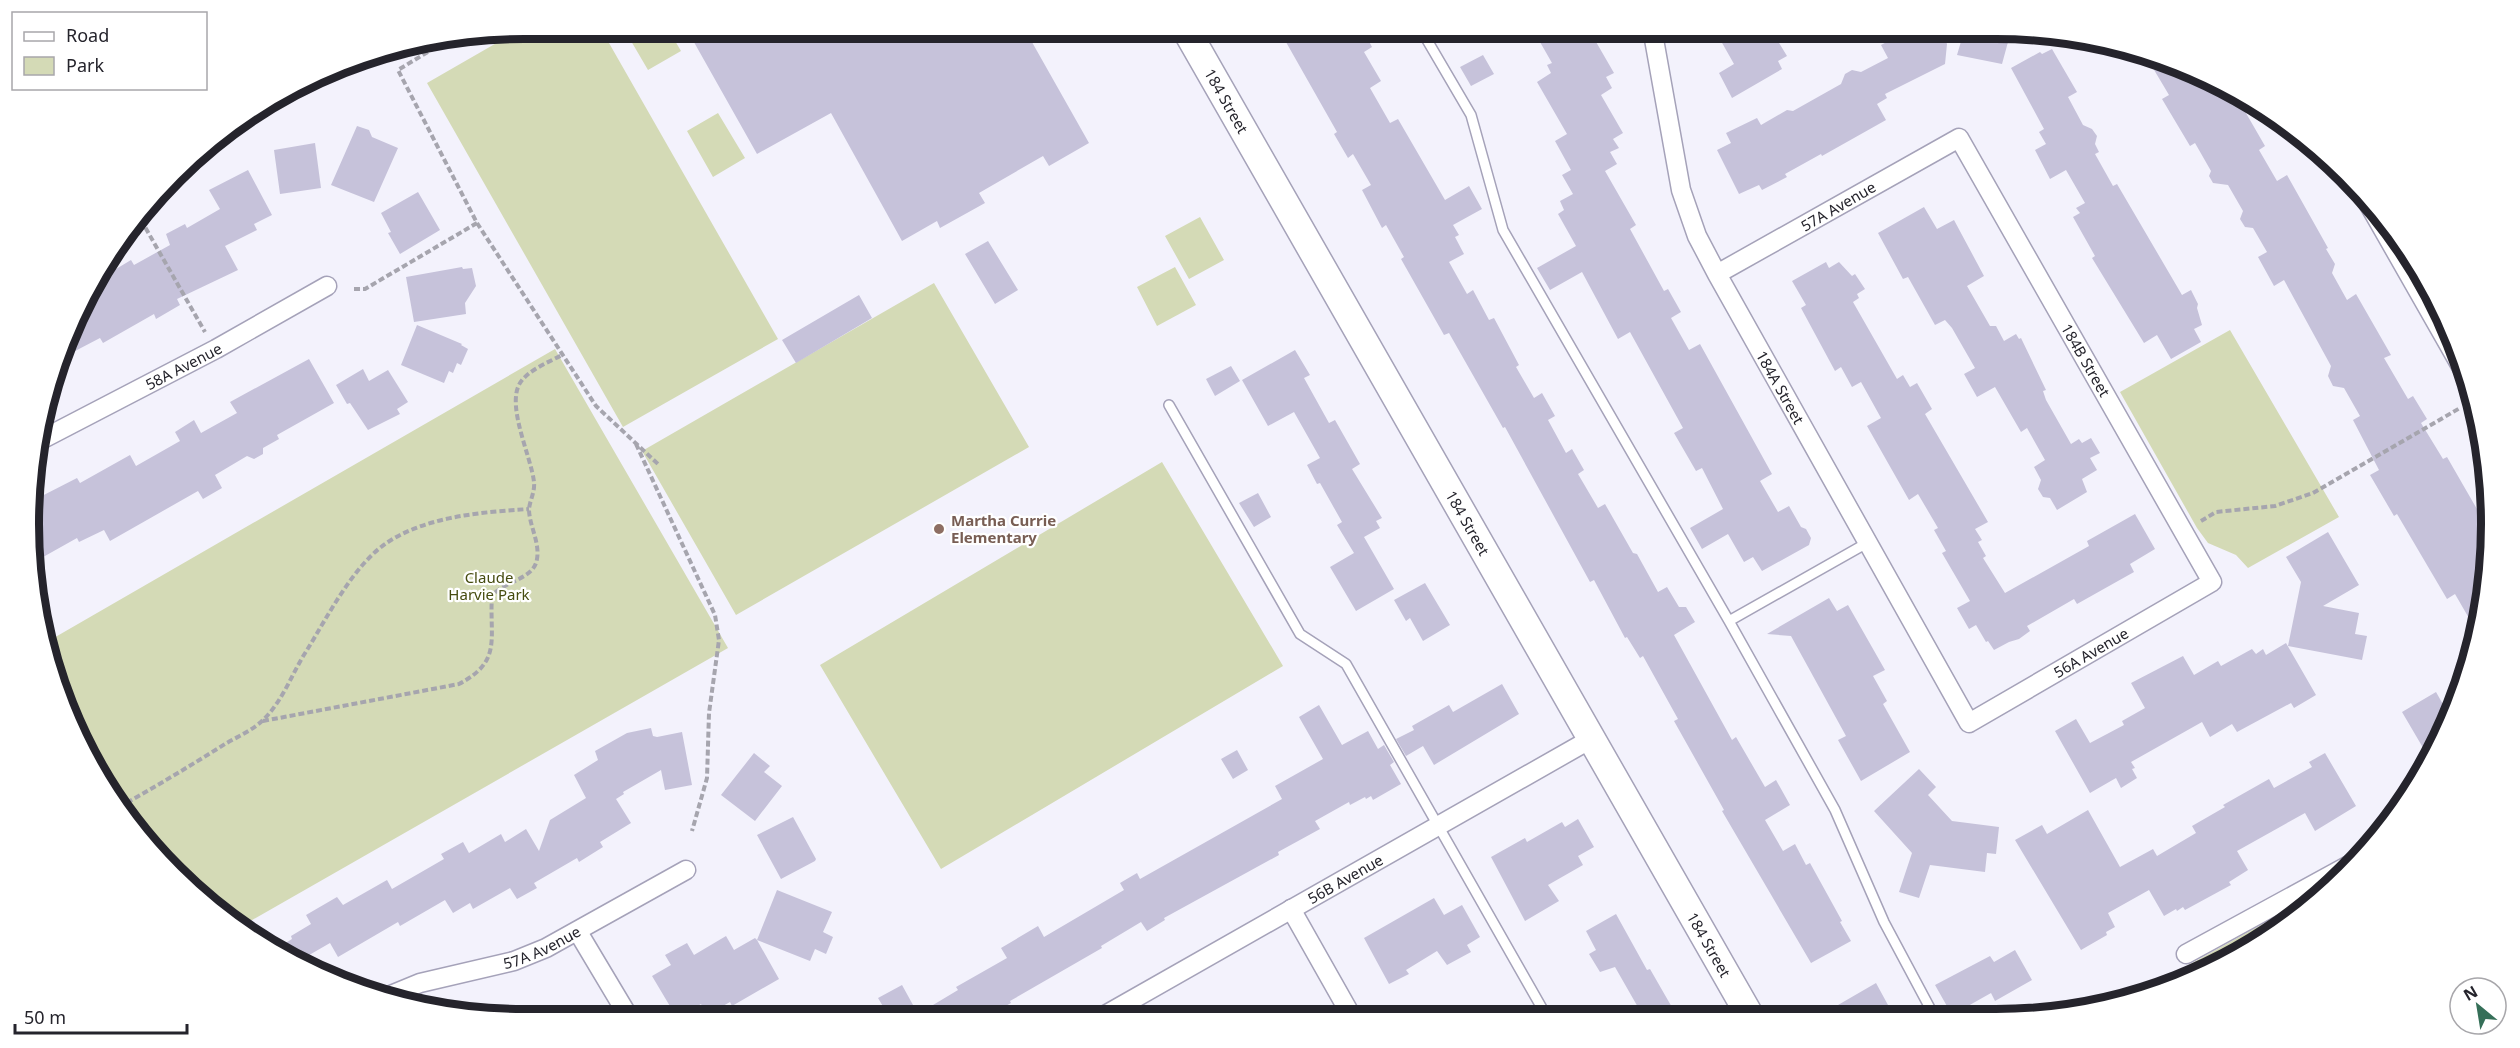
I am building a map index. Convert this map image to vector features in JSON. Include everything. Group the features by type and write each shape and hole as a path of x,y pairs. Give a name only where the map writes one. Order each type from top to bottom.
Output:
{"main road":[{"name":"184 Street","path":"1191,39 1746,1009"}],"street":[{"name":"184A Street","path":"1654,39 1681,190 1697,236 1969,723"},
{"name":"57A Avenue","path":"1717,274 1959,138"},
{"name":"184B Street","path":"1959,138 2212,582"},
{"path":"2391,244 2441,330"},
{"name":"58A Avenue","path":"47,437 216,349 327,286"},
{"name":"56A Avenue","path":"1969,723 2212,582"},
{"name":"56B Avenue","path":"1116,1009 1592,739"},
{"name":"57A Avenue","path":"398,992 420,983 514,961 546,948 686,870"},
{"path":"2186,954 2330,875"},
{"path":"1291,909 1347,1009"},
{"path":"578,932 624,1009"}],"lane":[{"path":"1426,39 1471,115 1503,230 1729,621 1835,810 1884,922 1930,1009"},
{"path":"1169,405 1300,634 1346,664 1542,1009"},
{"path":"1729,621 1867,543"}],"path":[{"path":"436,47 398,70 477,224 596,406 659,465"},
{"path":"143,224 207,336"},
{"path":"354,289 365,290 477,224"},
{"path":"263,721 459,684 474,676 484,667 491,654 492,596 497,590 525,576 532,570 537,560 535,534 529,508 534,497 534,483 516,407 517,391 520,383 529,374 562,355"},
{"path":"2200,521 2216,512 2275,506 2313,493 2460,408"},
{"path":"636,444 715,615 719,640 709,713 707,778 692,831"},
{"path":"127,802 263,721 280,699 305,653 343,593 368,559 388,542 443,520 490,511 529,508"}],"green space":[{"path":"607,39 778,339 623,427 427,83 502,40"},
{"path":"630,39 674,39 681,51 648,70"},
{"path":"718,113 745,158 713,177 687,131"},
{"path":"1200,217 1224,260 1189,279 1165,236"},
{"path":"1175,267 1196,305 1157,326 1137,287"},
{"path":"934,283 1029,447 736,615 642,451"},
{"path":"2230,330 2339,517 2248,568 2236,555 2208,543 2197,528 2120,392"},
{"name":"Claude Harvie Park","path":"555,349 728,648 248,922 204,889 181,867 159,844 121,793 89,739 76,710 53,638"},
{"path":"1162,462 1283,666 941,869 820,665"},
{"path":"2294,907 2211,959 2187,970 2185,967"}],"building":[{"path":"692,39 1030,39 1089,143 1049,166 1043,156 979,193 985,203 940,228 937,221 902,241 831,113 757,154"},
{"path":"1284,39 1368,39 1372,47 1364,52 1381,81 1370,88 1390,123 1398,119 1445,200 1469,186 1482,209 1453,225 1459,235 1455,237 1464,254 1449,262 1467,294 1473,290 1489,320 1494,318 1519,365 1516,367 1534,398 1542,393 1555,416 1548,420 1566,453 1572,449 1584,470 1578,474 1598,508 1605,504 1658,592 1667,587 1679,607 1686,607 1695,622 1674,635 1732,740 1736,737 1765,787 1776,780 1790,805 1765,820 1783,851 1795,844 1806,865 1810,863 1851,941 1811,963 1722,811 1724,810 1674,721 1678,719 1643,656 1640,658 1627,637 1625,638 1594,580 1590,582 1505,427 1503,428 1449,333 1444,335 1401,259 1404,257 1386,225 1382,228 1362,190 1371,185 1353,154 1348,158 1334,134 1337,132"},
{"path":"1538,39 1594,39 1614,73 1606,77 1612,88 1601,95 1623,133 1613,139 1619,148 1610,152 1617,164 1605,171 1636,225 1630,229 1664,291 1668,289 1681,312 1671,318 1689,350 1700,344 1772,474 1760,481 1778,512 1789,506 1801,527 1806,529 1811,538 1809,545 1762,571 1753,557 1744,562 1728,534 1702,549 1690,528 1723,509 1702,468 1696,471 1674,433 1683,428 1630,332 1618,339 1582,272 1550,290 1537,268 1576,246 1558,214 1564,210 1560,201 1573,194 1562,175 1571,170 1555,141 1567,134 1537,82 1551,73 1547,65 1552,63"},
{"path":"1725,39 1777,39 1787,56 1778,61 1782,69 1732,98 1719,73 1734,64 1721,41"},
{"path":"1892,39 1945,39 1947,44 1945,64 1885,94 1887,98 1877,104 1886,120 1785,174 1787,177 1762,190 1759,185 1739,194 1717,150 1731,143 1726,133 1757,118 1761,125 1787,110 1793,111 1841,84 1845,74 1852,70 1861,72 1888,58 1881,45"},
{"path":"1962,39 2009,39 2002,64 1957,55"},
{"path":"2052,49 2077,92 2068,97 2083,125 2092,129 2097,136 2095,144 2099,152 2095,154 2113,186 2117,184 2182,295 2191,290 2198,304 2202,325 2194,329 2201,342 2171,359 2157,335 2144,343 2092,258 2095,256 2073,217 2080,213 2076,208 2085,203 2066,170 2050,179 2035,150 2046,144 2039,132 2044,129 2011,68 2040,52 2042,54"},
{"path":"1483,55 1494,74 1471,86 1460,67"},
{"path":"2151,65 2211,89 2242,107 2265,146 2259,150 2277,181 2287,175 2328,248 2326,249 2335,264 2332,273 2347,300 2356,294 2391,355 2384,358 2408,399 2413,396 2427,419 2421,423 2443,459 2447,457 2481,516 2480,556 2471,622 2455,594 2447,599 2397,514 2394,516 2370,475 2379,470 2353,420 2360,416 2344,388 2333,386 2328,376 2331,366 2284,280 2274,286 2258,257 2267,252 2253,228 2245,227 2240,219 2243,211 2228,185 2213,183 2209,176 2211,171 2195,143 2190,146 2162,99 2169,95"},
{"path":"357,126 369,130 372,137 398,148 374,202 331,185"},
{"path":"315,143 321,188 280,194 274,150"},
{"path":"248,170 272,215 254,224 257,230 225,246 238,270 177,299 180,305 156,319 154,314 103,343 100,338 70,354 89,309 109,273 131,260 134,265 170,245 166,234 185,224 187,228 220,209 209,190"},
{"path":"418,192 440,230 400,254 388,233 391,232 381,213"},
{"path":"1924,207 1937,229 1954,220 1984,276 1967,286 1990,326 1996,326 2004,341 2016,334 2019,339 2021,338 2046,390 2043,391 2046,400 2071,444 2079,439 2082,443 2091,438 2100,453 2090,458 2097,470 2082,479 2087,492 2057,510 2050,498 2043,497 2038,489 2041,480 2034,467 2045,460 2027,428 2021,432 1995,387 1977,397 1964,374 1975,368 1952,328 1945,320 1935,325 1908,277 1903,279 1878,233"},
{"path":"988,241 1018,290 995,304 965,254"},
{"path":"1826,262 1829,268 1839,262 1852,276 1855,274 1865,289 1857,294 1859,298 1853,302 1897,379 1903,375 1910,387 1917,383 1932,409 1925,414 1988,522 1975,529 1982,540 1978,542 1986,556 1983,558 2005,593 2089,546 2087,541 2135,514 2155,549 2130,564 2134,572 2077,604 2074,599 2027,626 2030,631 2019,639 1994,650 1988,641 1986,642 1976,625 1969,629 1957,608 1970,601 1942,553 1946,551 1934,530 1938,528 1918,494 1909,500 1867,426 1881,418 1861,382 1852,387 1841,367 1835,371 1801,308 1806,305 1792,281"},
{"path":"462,267 463,269 472,268 476,286 465,303 466,314 414,322 406,277"},
{"path":"859,295 872,318 796,363 782,340"},
{"path":"417,325 462,344 468,349 461,365 457,363 453,373 449,371 444,383 401,365"},
{"path":"1295,350 1310,375 1304,378 1329,423 1335,420 1360,464 1352,469 1382,518 1376,521 1380,528 1364,537 1394,589 1356,611 1330,567 1354,553 1337,525 1342,522 1307,465 1320,458 1294,412 1268,426 1242,380"},
{"path":"309,359 334,403 277,435 279,439 263,448 263,454 254,459 247,456 215,475 222,488 203,499 198,491 110,541 104,530 79,542 77,538 40,559 40,497 77,478 80,483 130,455 136,466 180,441 175,432 194,420 201,433 237,413 230,402"},
{"path":"1231,366 1240,381 1215,396 1206,379"},
{"path":"363,369 369,381 388,370 408,402 397,409 400,414 368,430 350,403 347,404 336,385"},
{"path":"1258,493 1271,517 1254,527 1239,503"},
{"path":"2328,532 2359,585 2323,606 2359,613 2355,634 2367,636 2362,660 2288,646 2301,582 2286,557"},
{"path":"1425,583 1450,625 1423,641 1410,618 1406,621 1394,600"},
{"path":"1829,598 1837,611 1848,605 1885,670 1873,676 1887,701 1883,704 1910,752 1861,781 1838,740 1846,736 1791,636 1767,634"},
{"path":"2286,643 2316,695 2294,708 2291,703 2237,732 2232,724 2210,737 2202,722 2131,762 2137,778 2121,788 2116,778 2090,793 2055,731 2076,719 2090,743 2124,725 2122,721 2145,708 2131,683 2183,656 2194,675 2218,661 2221,666 2252,649 2256,654 2263,649 2266,655"},
{"path":"1502,684 1519,714 1434,765 1423,746 1406,756 1396,739 1414,730 1412,726 1449,705 1453,712"},
{"path":"2436,692 2445,708 2425,751 2402,712"},
{"path":"1319,705 1342,745 1368,731 1378,749 1384,745 1394,762 1390,765 1401,784 1373,800 1371,796 1350,805 1349,802 1315,821 1320,829 1278,852 1279,855 1164,918 1165,920 1147,931 1141,922 1000,1009 926,1009 958,990 956,987 1007,958 1001,948 1038,926 1044,937 1124,890 1120,883 1137,873 1140,879 1282,799 1275,786 1323,759 1299,717"},
{"path":"651,728 653,736 657,737 682,732 692,785 665,790 661,770 623,792 624,794 616,799 631,823 600,842 603,847 579,862 577,858 534,883 537,888 517,899 510,888 473,909 470,903 453,913 445,900 400,926 398,922 338,957 330,943 306,957 283,945 292,939 291,936 311,924 306,915 337,897 343,905 387,880 392,889 444,859 441,854 463,842 469,853 501,834 505,842 526,829 539,851 550,820 586,798 574,775 598,760 595,751 627,733"},
{"path":"1237,750 1248,770 1233,779 1221,759"},
{"path":"754,753 770,766 764,772 782,786 755,821 721,795"},
{"path":"2325,753 2356,806 2315,831 2305,813 2237,851 2248,870 2229,882 2231,885 2185,910 2183,907 2177,911 2176,909 2164,916 2149,890 2108,913 2115,927 2106,932 2107,935 2081,950 2015,840 2042,825 2047,834 2088,810 2120,867 2153,849 2157,856 2196,833 2192,826 2225,807 2223,805 2269,779 2274,788 2312,767 2309,762"},
{"path":"1919,769 1936,787 1928,795 1952,821 1999,827 1996,854 1987,853 1985,872 1930,865 1919,898 1899,892 1912,853 1874,811"},
{"path":"793,817 816,859 781,879 757,835"},
{"path":"1578,819 1594,847 1578,856 1583,865 1548,885 1559,901 1525,921 1491,857 1525,838 1527,842 1562,822 1565,827"},
{"path":"777,890 832,912 823,932 833,937 826,954 815,949 810,961 757,940"},
{"path":"1434,898 1444,915 1462,905 1480,937 1467,945 1471,952 1447,965 1437,951 1406,970 1409,974 1389,984 1364,938"},
{"path":"1616,914 1647,970 1650,969 1673,1009 1639,1009 1615,967 1600,972 1589,954 1596,950 1586,931"},
{"path":"726,936 734,950 755,938 779,979 732,1006 730,1002 718,1009 704,1009 701,1004 692,1009 672,1009 652,976 671,965 665,955 687,943 694,955"},
{"path":"2015,950 2032,980 1995,1001 1991,993 1963,1009 1949,1009 1935,985 1990,956 1994,962"},
{"path":"1876,983 1890,1009 1831,1009"},
{"path":"902,985 915,1009 885,1009 878,998"}],"place":[{"name":"Martha Currie Elementary","path":"939,529"}]}
